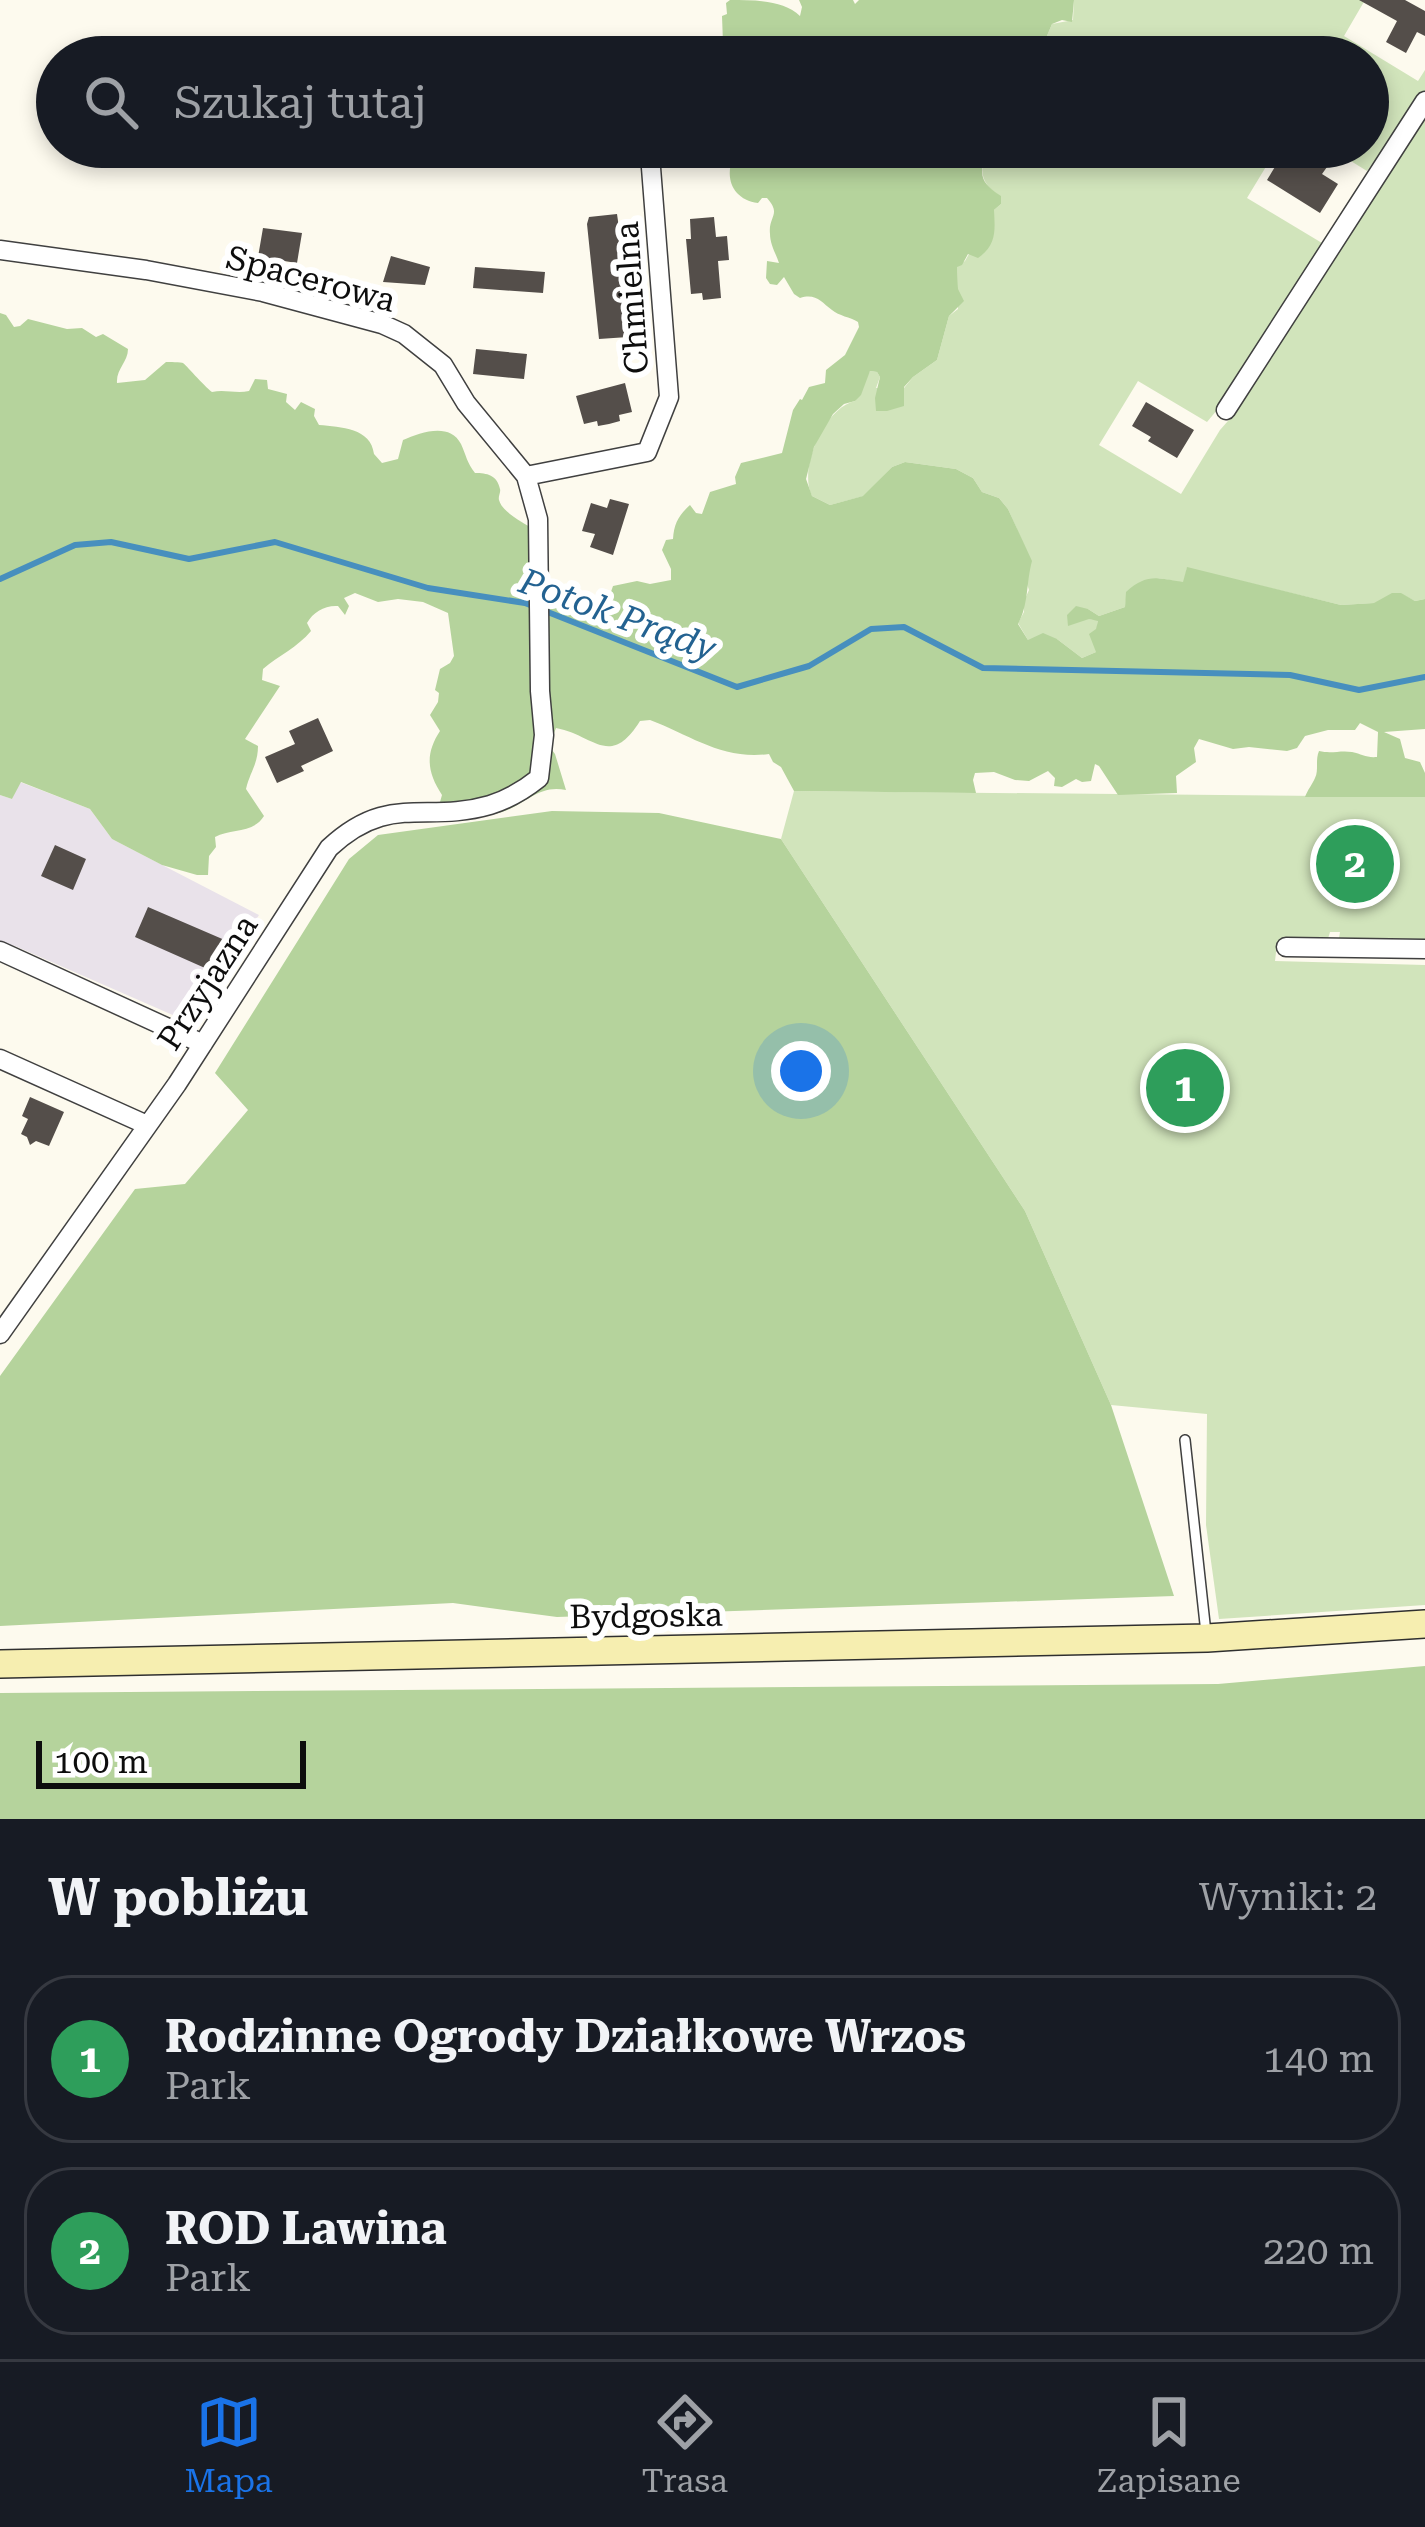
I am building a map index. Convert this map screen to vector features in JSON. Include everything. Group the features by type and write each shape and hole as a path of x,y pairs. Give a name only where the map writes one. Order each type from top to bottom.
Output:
{"main road":[{"name":"Bydgoska","path":"0,1664 1207,1638 1425,1624"}],"street":[{"path":"1389,156 1425,100"},
{"name":"Chmielna","path":"526,476 647,452 660,422 669,398 651,168"},
{"path":"1226,410 1381,168"},
{"name":"Spacerowa","path":"0,250 263,292 382,324 404,334 443,364 466,403 526,476 538,519 544,735 539,778"},
{"name":"Przyjazna","path":"2,1327 203,1044 329,848 347,831 399,811 487,806 517,795 539,778"},
{"path":"1286,947 1425,949"},
{"path":"0,951 203,1044"},
{"path":"0,1059 147,1125"}],"lane":[{"path":"1185,1440 1207,1638"}],"shaded area":[{"path":"20,782 90,809 112,839 259,915 191,1023 0,943 0,795 12,799"}],"green space":[{"path":"799,0 853,0 855,4 859,0 1074,0 1072,22 1052,24 1047,36 723,36 726,3 777,4 800,16"},
{"path":"1074,0 1365,0 1344,36 1047,36 1052,24 1073,20"},
{"path":"1389,63 1418,81 1425,70 1425,93 1389,141"},
{"path":"1425,108 1425,599 1415,601 1401,594 1375,603 1341,605 1187,568 1184,583 1159,578 1127,592 1125,607 1099,616 1088,609 1089,619 1098,620 1096,652 1082,658 1057,639 1028,640 1018,623 1029,590 1026,581 1031,561 1008,509 999,498 982,492 973,478 956,469 905,462 892,467 864,496 830,505 812,496 808,471 817,441 833,415 855,401 870,371 880,377 876,388 904,388 937,360 949,316 958,309 957,266 965,261 1001,204 1001,197 984,179 983,168 1265,168 1247,198 1322,243 1356,195 1207,422 1138,381 1099,445 1181,494"},
{"path":"731,168 982,168 983,179 1001,196 994,210 989,248 978,258 968,254 957,267 964,301 949,316 937,360 904,387 904,406 887,411 876,411 880,377 870,371 861,395 833,414 814,447 806,479 812,496 830,505 863,496 892,467 905,462 956,469 973,478 982,492 999,498 1008,509 1032,561 1018,624 1028,640 1043,633 1082,658 1096,652 1089,634 1098,621 1068,626 1067,615 1076,606 1099,616 1125,607 1126,592 1133,586 1153,578 1183,582 1187,567 1341,605 1374,603 1392,593 1415,601 1425,599 1425,729 1384,732 1400,739 1405,758 1420,762 1425,797 1305,797 1316,775 1319,751 1377,757 1378,732 1360,723 1355,730 1305,736 1297,748 1287,751 1233,749 1199,739 1194,748 1196,762 1176,776 1177,793 1118,795 1095,764 1091,781 1076,779 1062,787 1054,786 1055,778 1048,771 1029,781 994,772 975,773 976,793 794,791 769,754 722,750 650,720 640,721 620,743 610,746 556,728 549,746 566,790 540,792 495,814 441,818 434,805 442,795 430,763 440,731 430,715 438,702 435,690 440,669 454,656 448,613 423,602 378,602 355,593 344,598 349,606 345,615 338,606 316,613 307,623 311,631 306,637 263,669 262,680 280,686 245,739 258,746 246,789 264,816 254,826 215,837 208,875 162,865 112,839 90,809 21,782 12,799 0,795 0,313 14,327 28,319 82,328 96,337 103,334 128,349 117,383 145,380 166,362 183,363 212,392 249,391 255,379 267,380 268,389 287,394 286,402 295,410 301,402 315,409 319,425 361,434 382,463 398,459 403,440 426,432 450,433 475,473 497,481 504,509 532,528 544,602 601,621 613,586 671,580 662,550 666,540 673,539 682,513 690,505 702,514 710,492 736,484 741,463 782,453 793,410 809,387 825,383 826,370 845,355 859,327 818,299 794,294 784,277 777,285 770,284 767,261 779,263 770,238 774,208 767,198 758,203 743,198 733,187"},
{"path":"794,791 1425,797 1425,946 1338,944 1340,932 1330,932 1327,942 1277,944 1275,961 1425,965 1425,1605 1219,1619 1206,1525 1207,1414 1111,1405 1025,1211 781,839"},
{"path":"552,811 659,813 781,839 1025,1211 1111,1405 1174,1596 557,1617 453,1603 0,1626 0,1376 135,1189 185,1184 248,1110 215,1073 349,859 378,835"},
{"path":"1425,1666 1425,1819 0,1819 0,1693 1218,1684"}],"building":[{"path":"1359,0 1405,0 1425,11 1425,36 1417,32 1406,53 1389,44 1397,21"},
{"path":"1274,168 1326,168 1322,174 1338,184 1320,213 1267,180"},
{"path":"617,214 619,228 624,227 626,250 619,250 632,323 628,323 628,337 599,339 587,224 589,217"},
{"path":"714,217 716,237 727,236 729,260 718,261 721,298 703,300 702,293 691,294 686,239 691,239 690,219"},
{"path":"263,228 302,233 297,263 258,257"},
{"path":"391,256 430,267 425,285 383,282"},
{"path":"475,267 545,272 543,293 473,288"},
{"path":"476,349 527,354 524,379 473,374"},
{"path":"625,383 632,412 609,424 584,424 576,396"},
{"path":"1146,402 1194,430 1177,458 1132,426"},
{"path":"610,499 629,504 613,555 590,547 595,534 582,531 591,503 607,508"},
{"path":"318,718 333,751 277,783 265,757 295,744 289,731"},
{"path":"55,845 86,859 73,890 41,876"},
{"path":"148,907 227,941 214,972 135,937"},
{"path":"30,1097 64,1112 49,1146 36,1141 30,1145 21,1134"}],"waterway":[{"name":"Potok Prądy","path":"0,579 75,545 111,542 189,559 275,542 428,588 525,603 737,687 809,666 871,629 904,627 983,668 1290,675 1359,690 1425,677"}],"place":[{"name":"ROD Lawina","path":"1355,864"},
{"name":"Rodzinne Ogrody Działkowe Wrzos","path":"1185,1088"}]}
